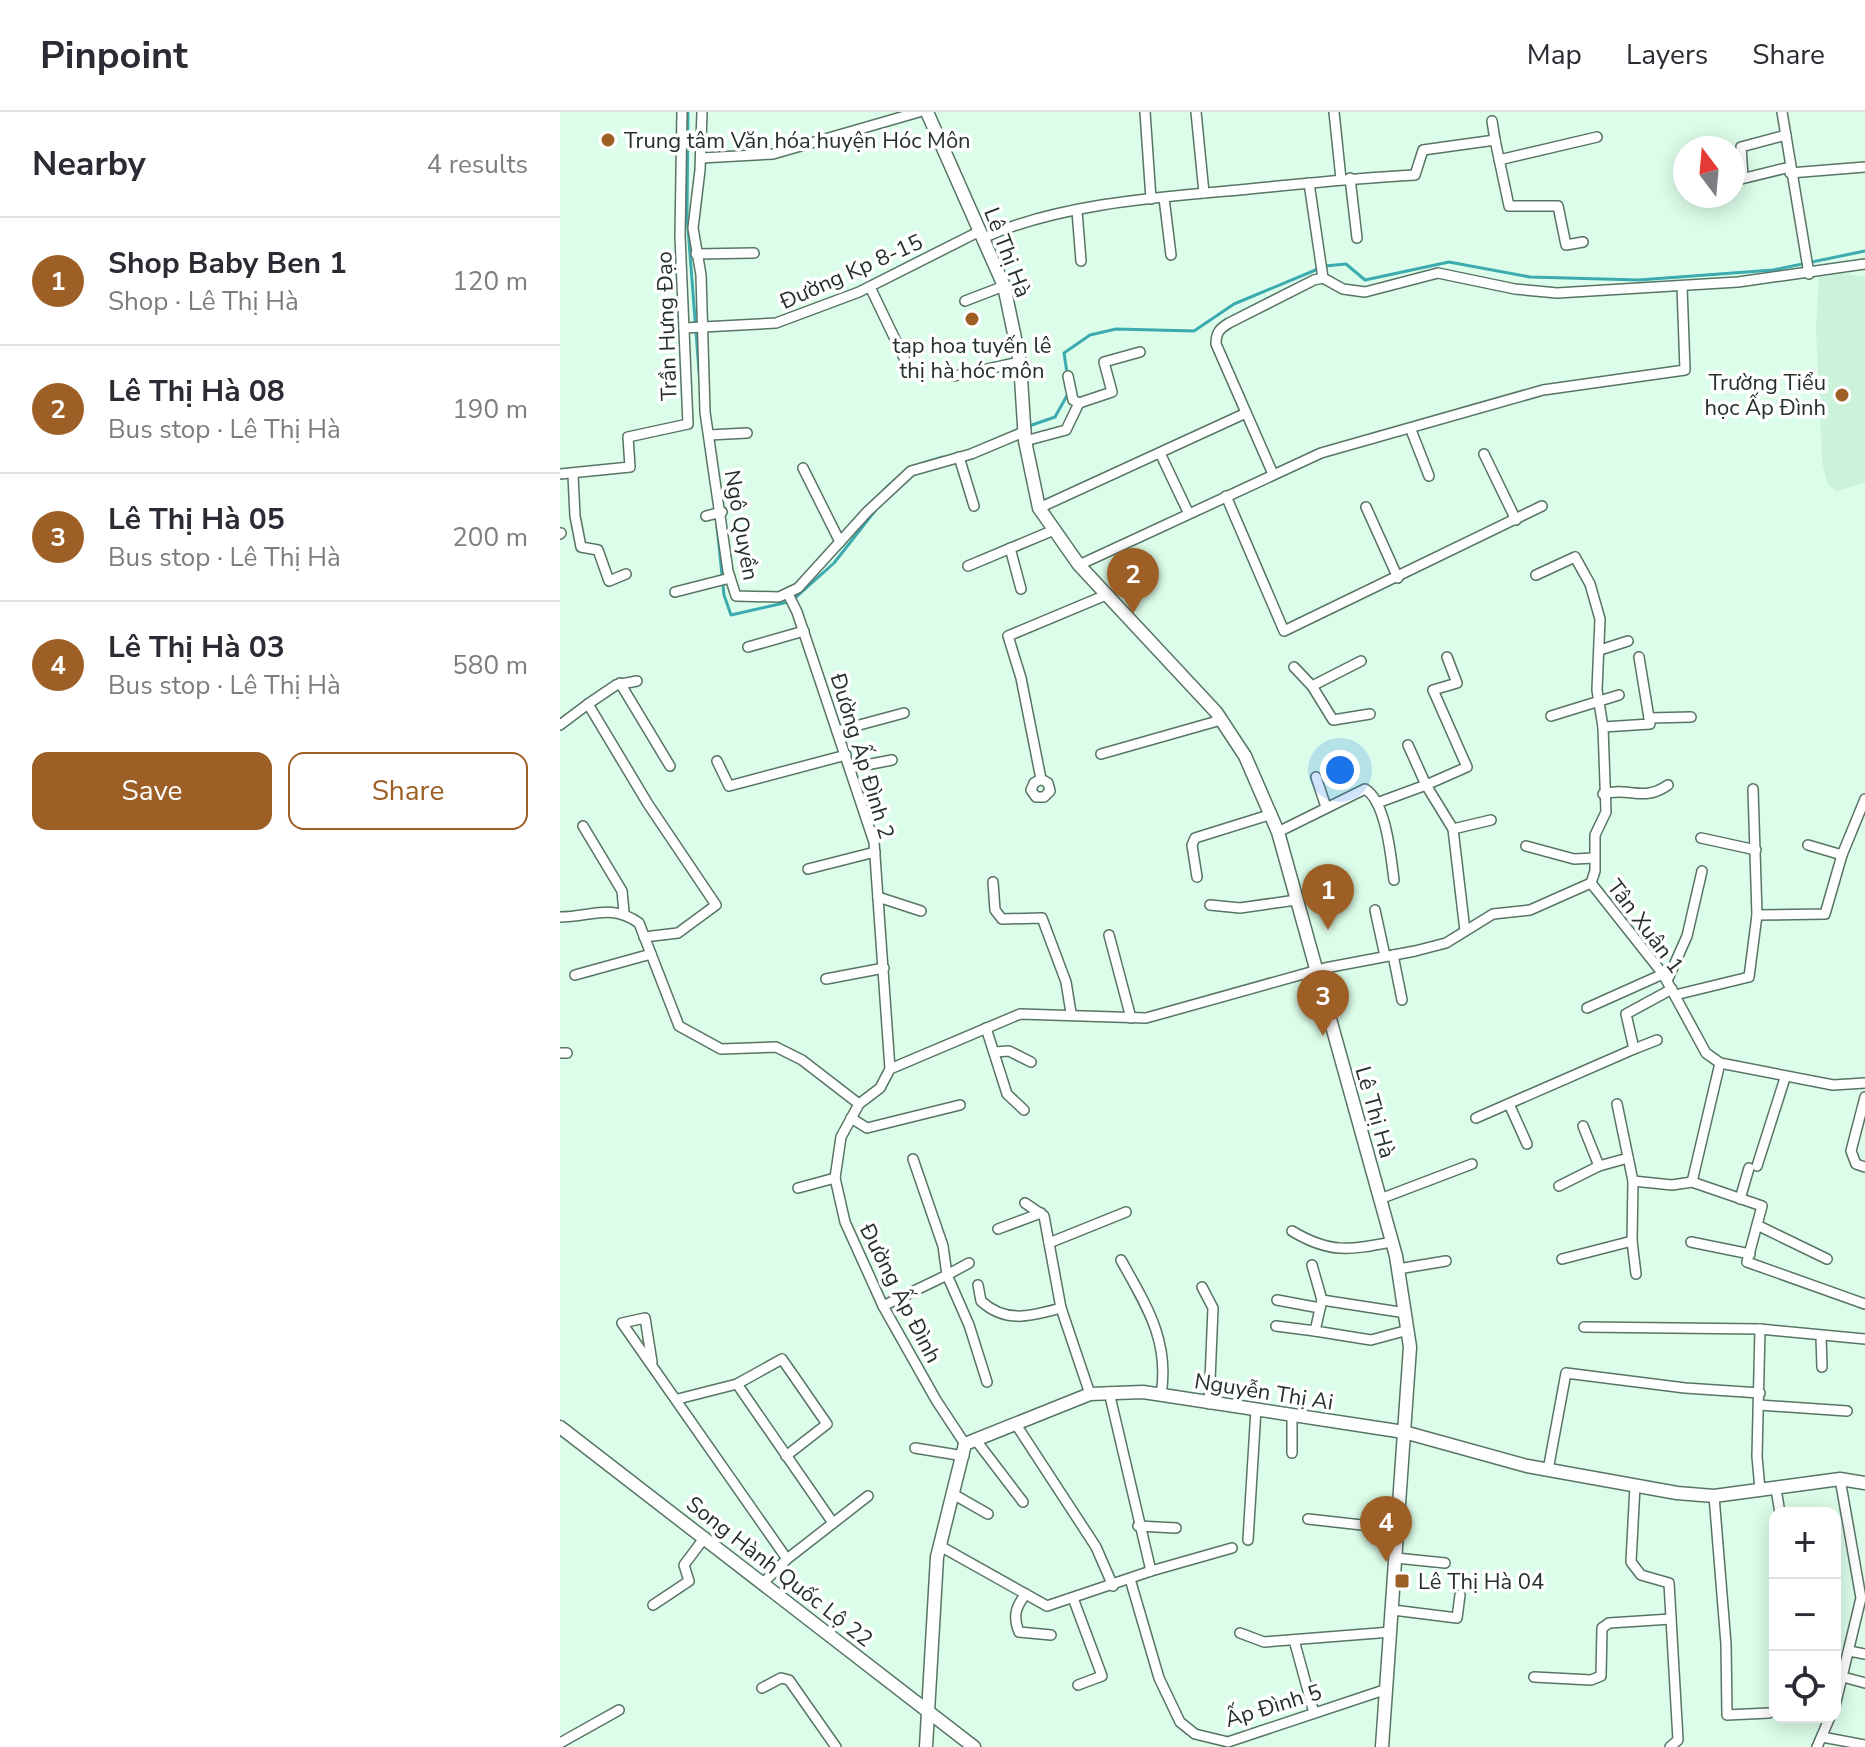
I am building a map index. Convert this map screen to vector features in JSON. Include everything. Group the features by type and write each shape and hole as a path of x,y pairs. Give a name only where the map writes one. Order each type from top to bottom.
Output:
{"street":[{"name":"Trần Hưng Đạo","path":"560,474 630,467 628,437 688,424 680,236 682,112"},
{"name":"Ngô Quyền","path":"702,112 701,158 693,228 701,275 714,514 725,541 728,578 736,596 789,599 867,512 911,471 960,461 1025,436 1066,430 1079,403"},
{"path":"701,158 773,154 919,112"},
{"name":"Lê Thị Hà","path":"927,112 1004,286 1020,362 1025,436 1039,508 1079,565 1221,720 1245,756 1278,832 1398,1269 1410,1347 1382,1747"},
{"path":"1145,112 1151,199"},
{"path":"1196,112 1204,193"},
{"path":"1334,112 1357,238"},
{"path":"1782,112 1803,256 1808,271"},
{"path":"1492,121 1509,206 1558,206 1566,245 1583,242"},
{"path":"1745,146 1786,135"},
{"path":"1499,160 1597,137"},
{"name":"Đường Kp 8-15","path":"684,328 776,323 870,287 982,235 1077,211 1204,193 1415,175 1423,150 1495,140"},
{"path":"1745,178 1790,170 1865,167"},
{"path":"1309,183 1322,272 1343,289 1365,292 1438,273 1515,289 1557,293 1682,286 1865,264"},
{"path":"1164,198 1171,255"},
{"path":"1077,211 1081,261"},
{"path":"696,254 754,253"},
{"path":"1273,474 1216,344 1219,329 1322,272"},
{"path":"965,301 1004,286"},
{"path":"1079,565 1321,453 1411,430 1543,390 1685,370 1682,286"},
{"path":"870,287 906,362"},
{"path":"1068,376 1073,400 1079,403 1112,392 1104,362 1140,352"},
{"path":"954,376 1020,362"},
{"path":"1039,508 1246,413"},
{"path":"1411,430 1429,476"},
{"path":"709,435 747,433"},
{"path":"1160,453 1188,512"},
{"path":"1484,454 1516,520"},
{"path":"960,461 974,506"},
{"path":"803,468 840,542"},
{"path":"573,475 575,516 581,547 598,550 609,581 626,574"},
{"path":"1226,496 1284,631 1542,506"},
{"path":"1366,507 1398,578"},
{"path":"968,566 1054,530"},
{"path":"712,544 725,541"},
{"path":"1010,548 1021,589"},
{"path":"1536,575 1575,557 1581,564 1600,619 1599,704 1603,727 1606,812 1595,835 1591,883"},
{"path":"675,592 728,578"},
{"path":"1041,779 1021,678 1008,636 1106,595"},
{"name":"Đường Ấp Đình 2","path":"789,599 804,631 875,852 890,1069"},
{"path":"748,647 804,631"},
{"path":"1600,650 1628,641"},
{"path":"1377,803 1467,767 1433,690 1457,683 1447,657"},
{"path":"1603,727 1650,724 1639,657"},
{"path":"1312,686 1361,661"},
{"path":"1294,667 1312,686 1333,720 1370,714"},
{"path":"560,725 620,683 637,681"},
{"path":"620,683 670,766"},
{"path":"1551,716 1599,704 1619,695"},
{"path":"588,704 648,804 716,905 678,933 644,937"},
{"path":"837,731 904,713"},
{"path":"1649,718 1691,717"},
{"path":"1101,754 1221,720"},
{"path":"1408,745 1426,785 1453,829 1465,931"},
{"path":"717,761 729,786 846,755"},
{"path":"850,768 892,760"},
{"path":"1316,777 1326,807"},
{"path":"1603,794 1613,791 1648,796 1668,785"},
{"path":"1278,832 1360,789 1370,791 1388,836 1394,880"},
{"path":"1753,789 1757,915 1825,914 1842,855 1865,799"},
{"path":"1197,877 1192,845 1195,838 1272,814"},
{"path":"1453,829 1491,820"},
{"path":"583,826 622,891 624,912"},
{"path":"1701,838 1756,850"},
{"path":"1808,845 1842,855"},
{"path":"1526,846 1574,859 1594,858"},
{"path":"808,869 875,852"},
{"path":"1634,1049 1626,1014 1669,985 1687,936 1702,871"},
{"path":"993,882 995,910 1002,919 1042,918 1066,982 1071,1013"},
{"name":"Tân Xuân 1","path":"890,1069 1020,1014 1071,1013 1131,1018 1190,1008 1315,970 1446,943 1493,914 1530,910 1591,883 1669,985 1706,1053 1720,1063"},
{"path":"878,897 921,911"},
{"path":"1210,905 1240,908 1296,900"},
{"path":"560,917 608,910 624,912 639,923 679,1026 721,1049 776,1047 802,1060 859,1104"},
{"path":"1375,910 1402,1000"},
{"name":"Tân Xuân 1","path":"1669,985 1749,977 1757,915"},
{"path":"1109,935 1131,1018"},
{"path":"575,975 651,954"},
{"path":"826,979 884,968"},
{"path":"1587,1008 1669,985"},
{"path":"986,1028 1007,1094 1024,1110"},
{"path":"1476,1118 1657,1040"},
{"path":"994,1052 1009,1051 1031,1062"},
{"path":"1692,1182 1720,1063 1833,1085 1865,1083"},
{"name":"Đường Ấp Đình","path":"890,1069 880,1088 859,1104 836,1152 835,1178 845,1222 883,1306 936,1400 968,1447 1023,1502"},
{"path":"1740,1199 1785,1078"},
{"path":"1865,1097 1851,1151 1856,1164 1865,1167"},
{"path":"1509,1104 1527,1144"},
{"path":"1617,1104 1633,1181 1632,1241 1636,1274"},
{"path":"851,1118 867,1128 960,1105"},
{"path":"1583,1126 1599,1166"},
{"path":"1559,1186 1599,1166 1628,1158"},
{"path":"913,1159 943,1246 947,1275 969,1325 987,1382"},
{"path":"1380,1199 1472,1164"},
{"path":"798,1188 835,1178"},
{"path":"1633,1181 1672,1185 1692,1182 1762,1206 1747,1262 1865,1304"},
{"path":"1025,1203 1041,1213 1061,1308 1090,1394"},
{"path":"1049,1243 1126,1212"},
{"path":"998,1229 1041,1213"},
{"path":"1759,1226 1827,1259"},
{"path":"1292,1231 1315,1246 1336,1250 1391,1242"},
{"path":"1562,1259 1632,1241"},
{"path":"1691,1242 1750,1254"},
{"path":"1121,1260 1155,1321 1164,1375 1161,1395"},
{"path":"1398,1269 1446,1261"},
{"path":"883,1306 969,1263"},
{"path":"1312,1265 1321,1304 1315,1331"},
{"path":"978,1285 981,1301 999,1314 1030,1316 1061,1308"},
{"path":"1202,1287 1213,1308 1209,1404"},
{"path":"1277,1300 1406,1313"},
{"path":"652,1362 645,1318 622,1323 787,1559"},
{"path":"1276,1326 1371,1340 1408,1330"},
{"path":"1584,1327 1760,1329 1865,1339"},
{"path":"1760,1329 1760,1490"},
{"path":"1821,1336 1822,1367"},
{"path":"678,1399 737,1384 777,1360 786,1362 827,1424 786,1456"},
{"path":"1548,1470 1566,1373 1656,1385 1760,1393"},
{"path":"737,1384 833,1523"},
{"path":"1109,1392 1151,1571"},
{"name":"Nguyễn Thị Ai","path":"968,1447 1015,1423 1090,1394 1109,1392 1161,1395 1404,1432 1548,1470 1714,1496 1840,1479 1865,1483"},
{"path":"1759,1405 1847,1411"},
{"path":"1248,1540 1256,1409"},
{"path":"1292,1415 1292,1453"},
{"path":"1015,1423 1096,1547 1113,1586"},
{"name":"Song Hành Quốc Lộ 22","path":"560,1427 974,1747"},
{"path":"915,1448 968,1447 940,1546 926,1747"},
{"path":"1840,1479 1860,1567 1862,1603 1841,1684"},
{"path":"1635,1486 1631,1562 1641,1575 1669,1583 1678,1740 1670,1747"},
{"path":"1776,1489 1779,1507"},
{"path":"953,1494 988,1514"},
{"path":"764,1582 787,1559 868,1496"},
{"path":"1714,1496 1726,1644 1727,1715 1769,1713"},
{"path":"1308,1519 1398,1529"},
{"path":"1138,1526 1176,1528"},
{"path":"653,1605 689,1581 684,1565 705,1537"},
{"path":"940,1546 1047,1606 1232,1548"},
{"path":"1396,1558 1445,1563"},
{"name":"Ấp Đình 5","path":"1130,1579 1159,1678 1180,1722 1195,1734 1229,1744 1387,1689"},
{"path":"1026,1594 1017,1604 1015,1620 1019,1632 1051,1635"},
{"path":"1393,1610 1457,1618 1460,1595"},
{"path":"1073,1598 1102,1676 1078,1685"},
{"path":"1534,1677 1591,1680 1601,1676 1602,1628 1609,1623 1671,1619"},
{"path":"1240,1633 1264,1642 1391,1632"},
{"path":"1294,1640 1314,1713"},
{"path":"1849,1651 1865,1654"},
{"path":"1843,1677 1865,1683"},
{"path":"762,1688 781,1678 789,1680 836,1747"},
{"path":"560,1743 619,1710"},
{"path":"1828,1723 1820,1742 1865,1745"}],"shaded area":[{"name":"Trường Tiểu học Ấp Đình","path":"1842,273 1865,277 1865,483 1837,491 1828,485 1822,461 1816,328 1819,276"}],"waterway":[{"path":"688,112 687,215 700,384"},
{"path":"1325,266 1346,264 1365,280 1449,262 1530,277 1639,280 1773,270 1865,251"},
{"path":"1067,373 1064,353 1090,335 1116,329 1194,331 1234,304 1318,269"},
{"path":"1029,426 1055,417 1069,392"},
{"path":"920,464 943,457"},
{"path":"887,487 906,471"},
{"path":"794,599 834,563 878,507"},
{"path":"717,526 724,595 731,615 788,602"}],"place":[{"name":"Trung tâm Văn hóa huyện Hóc Môn","path":"608,140"},
{"name":"tap hoa tuyến lê thị hà hóc môn","path":"972,319"},
{"name":"Trường Tiểu học Ấp Đình","path":"1842,395"},
{"name":"Lê Thị Hà 08","path":"1133,614"},
{"name":"Shop Baby Ben 1","path":"1328,930"},
{"name":"Lê Thị Hà 05","path":"1323,1036"},
{"name":"Lê Thị Hà 03","path":"1386,1562"},
{"name":"Lê Thị Hà 04","path":"1402,1581"}]}
